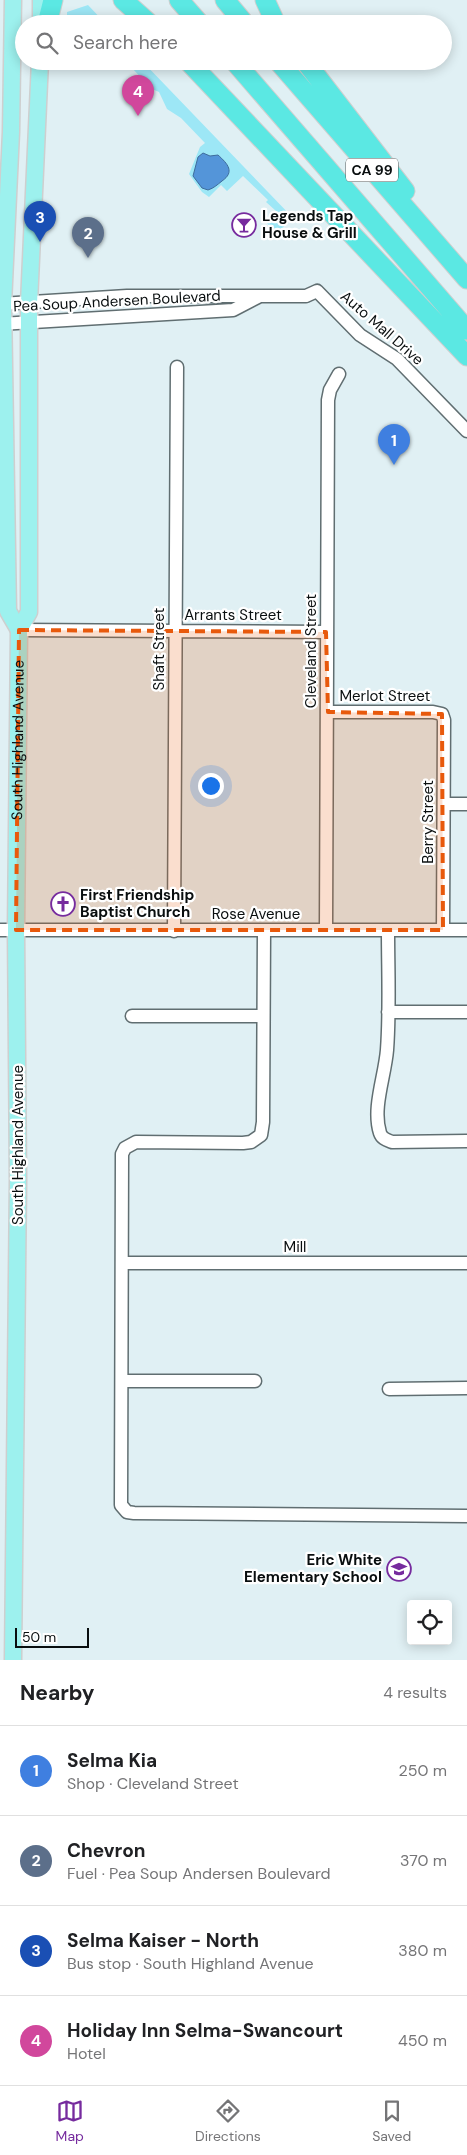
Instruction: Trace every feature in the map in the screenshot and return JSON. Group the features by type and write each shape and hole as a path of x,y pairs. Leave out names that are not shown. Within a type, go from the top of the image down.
{"highway":[{"path":"49,15 53,0"},
{"path":"124,0 140,15"},
{"path":"179,0 192,15"},
{"path":"225,0 238,15"},
{"path":"265,0 272,15"},
{"path":"197,70 467,356"},
{"name":"CA 99","path":"242,70 467,330"},
{"name":"CA 99","path":"286,70 467,279"},
{"path":"312,70 349,115 467,274"}],"main road":[{"name":"South Highland Avenue","path":"13,0 10,132 1,304 8,611 19,630"},
{"path":"40,0 40,15"},
{"name":"South Highland Avenue","path":"13,1660 18,1180 8,930 19,630 30,612 28,303 40,70"}],"street":[{"name":"Pea Soup Andersen Boulevard","path":"1,304 127,296 306,296 317,291"},
{"name":"Auto Mall Drive","path":"317,291 360,335 397,359 467,431"},
{"name":"Pea Soup Andersen Boulevard","path":"2,324 233,310 260,296"},
{"name":"Shaft Street","path":"174,931 177,368"},
{"name":"Cleveland Street","path":"326,930 328,400 330,390 339,374"},
{"name":"Arrants Street","path":"19,630 326,632"},
{"name":"Merlot Street","path":"328,712 433,712 442,714"},
{"name":"Berry Street","path":"442,714 444,720 444,930"},
{"path":"444,804 467,804"},
{"name":"Rose Avenue","path":"8,930 467,930"},
{"path":"264,931 263,1122 261,1135 252,1142 136,1142 125,1148 122,1154 120,1500 123,1509 127,1512 467,1516"},
{"path":"388,931 387,1050 379,1109 382,1137 392,1142 467,1141"},
{"path":"388,1012 467,1012"},
{"path":"132,1016 263,1016"},
{"name":"Mill","path":"122,1263 467,1263"},
{"path":"122,1381 255,1382"},
{"path":"389,1389 467,1388"}],"highlighted area":[{"path":"19,630 326,632 328,712 442,714 443,930 16,930"}],"shaded area":[{"path":"88,5 97,15 67,15 67,12"},
{"path":"134,70 151,70 293,218 270,240 263,232 270,226 265,221 276,211 266,202 268,200 243,176 227,191 221,185 209,197 202,192 189,174 200,147 205,143 181,118 167,109 159,92 152,89"}],"water":[{"path":"203,153 210,156 218,155 229,168 226,178 208,190 202,188 193,176 198,157"}],"place":[{"name":"Holiday Inn Selma-Swancourt","path":"138,116"},
{"name":"Legends Tap House & Grill","path":"244,225"},
{"name":"Selma Kaiser - North","path":"40,242"},
{"name":"Chevron","path":"88,258"},
{"name":"Selma Kia","path":"394,465"},
{"name":"First Friendship Baptist Church","path":"63,904"},
{"name":"Eric White Elementary School","path":"399,1569"}]}
